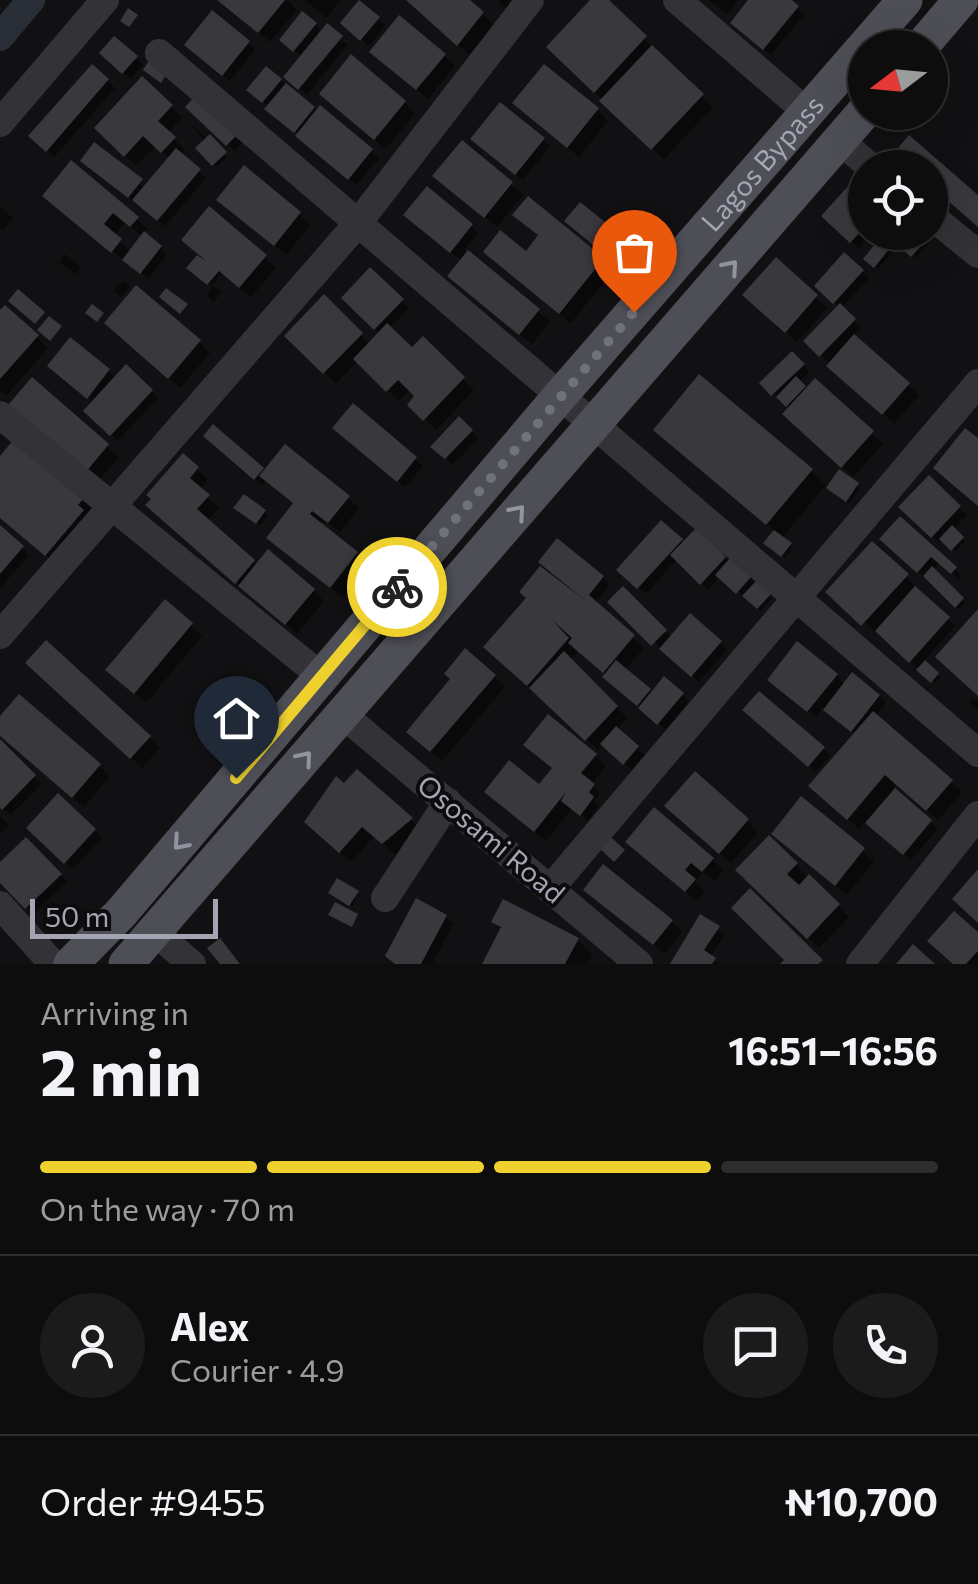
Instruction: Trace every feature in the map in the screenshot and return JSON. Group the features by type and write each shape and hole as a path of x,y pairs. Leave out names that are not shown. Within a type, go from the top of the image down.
{"main road":[{"name":"Lagos Bypass","path":"71,964 121,913 559,397 905,0"},
{"path":"935,30 961,0"},
{"name":"Lagos Bypass","path":"126,964 156,934 849,130"}],"street":[{"path":"0,123 105,0"},
{"path":"0,635 358,223 530,0"},
{"path":"678,0 808,113"},
{"path":"159,53 978,753"},
{"path":"840,141 851,150"},
{"path":"948,230 978,254"},
{"path":"550,889 978,383"},
{"path":"0,415 321,676"},
{"name":"Ososami Road","path":"342,714 639,964"},
{"path":"385,898 448,802"},
{"path":"860,964 978,815"},
{"path":"0,905 53,964"},
{"path":"156,934 192,964"}],"building":[{"path":"217,0 285,0 258,33"},
{"path":"359,0 380,17 360,41 340,23"},
{"path":"406,0 470,0 484,12 457,46"},
{"path":"590,0 609,0 647,36 594,93 546,47"},
{"path":"748,0 792,0 799,6 763,50 730,23"},
{"path":"128,8 138,15 129,27 120,21"},
{"path":"212,10 250,41 222,76 184,45"},
{"path":"302,11 317,23 293,52 279,40"},
{"path":"399,15 446,54 416,90 369,52"},
{"path":"327,23 343,36 298,90 283,77"},
{"path":"114,36 138,56 122,74 99,53"},
{"path":"652,45 704,94 651,150 599,101"},
{"path":"351,54 406,101 374,140 319,94"},
{"path":"150,59 168,72 161,83 143,70"},
{"path":"92,64 109,79 46,152 28,136"},
{"path":"544,64 599,108 567,148 512,103"},
{"path":"266,66 282,79 262,103 246,90"},
{"path":"142,76 173,105 158,121 176,137 161,153 143,136 124,157 94,128"},
{"path":"286,83 315,107 294,133 264,109"},
{"path":"198,93 240,132 226,146 185,107"},
{"path":"500,102 545,138 515,175 470,139"},
{"path":"320,105 373,149 348,180 295,136"},
{"path":"210,134 227,152 212,166 195,148"},
{"path":"909,135 926,150 896,150"},
{"path":"462,140 513,182 484,218 432,176"},
{"path":"94,142 143,179 128,198 80,161"},
{"path":"176,148 201,169 157,221 132,200"},
{"path":"71,160 139,217 130,227 113,213 104,224 122,239 111,253 42,196"},
{"path":"244,165 301,212 274,246 216,200"},
{"path":"948,169 978,195 978,227 948,201"},
{"path":"427,186 473,224 450,253 403,215"},
{"path":"848,186 848,241 821,216"},
{"path":"528,196 604,258 559,314 483,252 500,230 526,251 538,235 512,215"},
{"path":"580,202 631,243 615,263 564,221"},
{"path":"209,206 267,255 239,288 219,271 207,285 186,268 197,255 206,261 181,240"},
{"path":"144,231 162,246 140,274 122,260"},
{"path":"468,250 540,309 519,335 447,276"},
{"path":"870,250 888,250 874,268 863,259"},
{"path":"844,252 864,270 833,304 814,286"},
{"path":"776,257 818,295 785,333 742,295"},
{"path":"370,267 404,299 374,330 341,298"},
{"path":"136,285 201,340 168,379 104,323"},
{"path":"166,288 188,304 180,314 159,297"},
{"path":"18,289 45,312 35,324 8,301"},
{"path":"324,294 363,333 323,374 284,336"},
{"path":"840,303 856,319 819,357 803,341"},
{"path":"92,304 104,313 97,322 85,313"},
{"path":"5,305 39,335 0,379 0,310"},
{"path":"49,316 62,326 50,341 37,330"},
{"path":"387,323 412,347 423,336 465,377 423,421 407,405 414,396 398,380 386,392 353,359"},
{"path":"854,334 910,383 882,415 826,366"},
{"path":"70,337 110,369 87,399 47,366"},
{"path":"792,351 805,364 771,396 759,383"},
{"path":"126,364 153,390 110,436 83,411"},
{"path":"699,374 813,469 766,525 653,430"},
{"path":"796,376 806,386 786,407 776,397"},
{"path":"32,377 109,444 86,472 8,405"},
{"path":"815,378 874,431 841,468 782,414"},
{"path":"353,403 417,457 397,482 332,428"},
{"path":"459,416 473,430 445,459 430,447"},
{"path":"213,424 264,468 254,480 203,436"},
{"path":"965,428 978,438 978,506 933,468"},
{"path":"15,438 85,497 78,505 84,510 45,556 0,518 0,456"},
{"path":"285,444 350,496 328,523 312,511 310,514 358,552 330,588 266,538 293,503 259,476"},
{"path":"183,453 199,467 190,478 210,495 197,509 255,560 235,584 145,505 151,499 146,495"},
{"path":"839,469 859,483 846,502 826,488"},
{"path":"929,475 961,506 931,538 898,507"},
{"path":"244,494 266,510 256,524 233,508"},
{"path":"900,516 957,567 951,574 931,557 917,573 879,539"},
{"path":"661,520 683,539 637,589 616,570"},
{"path":"0,525 24,546 0,574"},
{"path":"952,525 964,537 951,551 939,539"},
{"path":"696,528 726,557 700,585 670,555"},
{"path":"774,530 792,543 781,557 763,543"},
{"path":"557,538 604,576 589,595 635,635 603,673 568,643 572,638 552,620 569,638 527,686 483,647 526,598 519,592 540,566 586,601 538,562"},
{"path":"872,541 909,574 861,626 825,592"},
{"path":"268,549 315,589 285,625 238,586"},
{"path":"730,558 751,577 736,594 715,575"},
{"path":"932,566 964,598 955,608 923,576"},
{"path":"756,581 771,594 757,609 742,596"},
{"path":"623,586 667,630 651,646 607,602"},
{"path":"915,586 950,617 909,663 875,631"},
{"path":"165,599 193,623 134,694 105,670"},
{"path":"978,609 978,696 935,657"},
{"path":"690,613 722,641 691,677 659,649"},
{"path":"46,640 151,736 130,759 25,663"},
{"path":"797,641 838,674 807,712 767,680"},
{"path":"465,648 496,675 430,752 406,732 450,679 444,674"},
{"path":"564,651 618,706 585,741 529,688"},
{"path":"616,660 651,689 637,706 602,677"},
{"path":"925,660 939,673 931,683 916,670"},
{"path":"852,672 880,695 851,732 823,710"},
{"path":"664,676 684,693 657,725 638,708"},
{"path":"759,691 825,747 808,767 742,710"},
{"path":"19,694 101,764 72,798 0,736 0,716"},
{"path":"873,711 953,780 926,811 885,775 847,820 808,786"},
{"path":"548,714 597,754 581,773 595,784 589,792 594,797 580,816 561,801 566,792 534,832 484,792 509,760 539,784 552,768 523,745"},
{"path":"616,726 639,746 623,765 600,744"},
{"path":"0,739 36,775 2,810 0,808"},
{"path":"357,769 413,818 382,844 362,827 339,853 304,822 336,776 344,783"},
{"path":"695,771 749,819 719,854 664,806"},
{"path":"895,788 932,820 903,855 865,823"},
{"path":"58,793 96,829 64,864 26,828"},
{"path":"801,796 865,848 835,886 771,834"},
{"path":"654,807 714,858 702,872 691,863 685,870 696,879 685,892 625,842"},
{"path":"607,834 625,850 614,862 597,846"},
{"path":"769,835 798,863 787,874 799,885 809,874 840,904 807,939 735,870"},
{"path":"26,837 62,874 25,909 0,883 0,862"},
{"path":"603,864 673,920 653,945 583,890"},
{"path":"978,869 978,923 952,899"},
{"path":"337,878 359,891 349,906 328,893"},
{"path":"750,888 823,960 818,964 780,964 784,960 731,908"},
{"path":"416,898 447,915 421,964 395,964 385,956"},
{"path":"503,899 579,938 565,964 482,964 501,927 491,922"},
{"path":"335,902 358,914 352,927 328,915"},
{"path":"954,911 978,932 978,951 966,964 953,964 927,941"},
{"path":"700,914 720,926 704,950 716,958 712,964 670,964"},
{"path":"220,938 240,964 220,964 207,948"},
{"path":"913,944 935,964 896,964"}],"waterway":[{"path":"0,37 31,0"}],"way so far":[{"path":"397,587 634,312"}],"route":[{"path":"236,778 397,587"}]}
